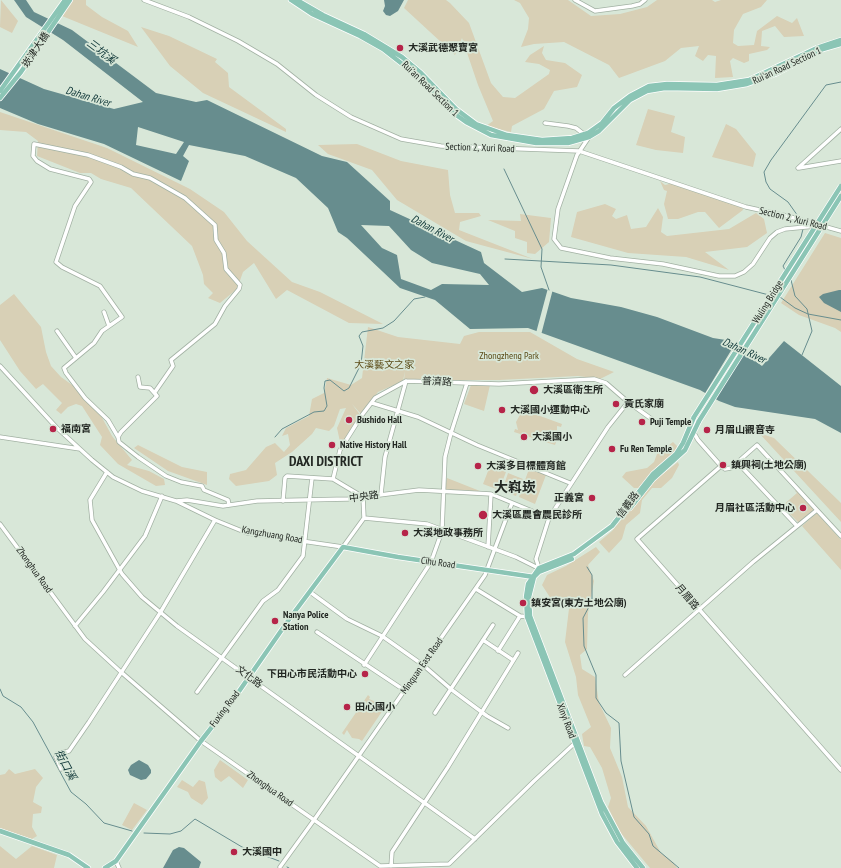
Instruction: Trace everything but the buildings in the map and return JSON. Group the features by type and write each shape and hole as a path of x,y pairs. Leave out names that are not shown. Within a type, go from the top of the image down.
{"main road":[{"name":"崁津大橋","path":"0,91 65,0"},
{"name":"崁津大橋","path":"0,98 21,72 70,0"},
{"name":"Rui'an Road Section 1","path":"291,0 312,14 360,36 383,49 419,77 452,112 466,122 496,136 522,142 568,143 599,131 630,100 648,91 665,88 717,89 747,84 775,74 823,49 841,44"},
{"name":"Rui'an Road Section 1","path":"297,0 313,10 371,37 402,57 421,73 456,109 476,124 507,135 542,142"},
{"name":"Rui'an Road Section 1","path":"586,137 599,126 614,108 630,96 649,86 667,84 718,85 749,80 817,48 841,40"},
{"name":"Wuling Bridge","path":"694,417 841,186"},
{"name":"Wuling Bridge","path":"699,421 841,196"},
{"name":"信義路","path":"540,569 574,554 612,526 653,474 676,454 691,428 694,417"},
{"name":"信義路","path":"540,569 575,556 612,529 653,479 682,454 699,421"},
{"name":"Cihu Road","path":"343,547 533,577"},
{"name":"Fuxing Road","path":"105,868 116,861 201,741 343,547"},
{"path":"533,577 540,569"},
{"name":"Xinyi Road","path":"533,577 526,597 528,617 576,742 609,820 629,859 637,868"},
{"path":"0,831 69,855 88,868"},
{"name":"Xinyi Road","path":"629,859 643,868"}],"street":[{"name":"Section 2, Xuri Road","path":"144,0 195,19 238,41 277,64 316,95 350,117 393,136 441,146 579,150 746,207 796,218 841,231"},
{"path":"575,0 595,11 632,6 640,4 645,0"},
{"path":"545,123 568,126 586,137 579,150 561,196 554,231 554,239 561,248 610,258 663,264 719,276 735,276 744,272 753,264 770,238 777,232 800,227 820,225"},
{"path":"841,130 798,168 841,161"},
{"path":"542,142 542,150"},
{"path":"155,392 173,366 171,360 215,324 239,289 240,285 226,269 224,253 216,240 215,225 186,198 150,178 133,174 121,167 88,155 34,144 33,156 37,160 50,168 89,179 91,182 75,206 56,262 62,267 90,280 105,291 122,317 102,331 94,343 64,368 66,373 85,398 108,420 118,437 119,442 138,458 166,476 181,482 202,486 204,490 228,500 229,505"},
{"path":"104,312 109,326"},
{"path":"56,331 76,358"},
{"name":"Kangzhuang Road","path":"0,366 56,427 80,449 107,472 142,491 176,501 215,520 247,533 343,547"},
{"path":"118,437 121,432 157,396 150,388 140,388 138,377"},
{"name":"普濟路","path":"406,381 499,384 594,379 606,383 628,402 653,420"},
{"path":"333,478 340,450 375,398 406,381"},
{"path":"381,494 385,458 406,381"},
{"path":"364,665 431,562 442,531 445,491 445,457 467,383"},
{"path":"540,569 536,559 549,518 570,483 608,427 628,402"},
{"path":"372,403 418,417 451,433 570,483"},
{"path":"691,428 693,433 725,469 731,468 757,445 841,536"},
{"path":"0,437 80,449"},
{"path":"737,462 797,526"},
{"name":"月眉路","path":"721,466 637,539 698,610 841,770"},
{"name":"文化路","path":"107,472 90,500 92,520 119,569 142,597 160,613 248,678 476,839"},
{"path":"283,501 285,478 287,476 333,478 363,497 364,518 343,547"},
{"path":"197,692 263,601 278,590 303,556 312,478"},
{"name":"中央路","path":"176,501 187,500 215,505 229,505 283,501 348,500 381,494 420,490 445,491 491,494 549,518"},
{"path":"488,547 491,494"},
{"path":"75,626 103,592 145,536 162,496"},
{"name":"Minquan East Road","path":"280,867 476,589 487,570 512,502"},
{"path":"625,675 698,610 817,510"},
{"path":"364,518 428,524 442,531 488,547 540,569"},
{"path":"61,769 56,758 56,754 69,751 160,613 215,520"},
{"name":"Zhonghua Road","path":"0,524 85,639 201,741 373,863 380,866 449,864 576,742"},
{"path":"476,589 520,616 528,617"},
{"path":"310,592 347,619 382,636 423,665 452,690 482,712 508,728"},
{"path":"498,651 520,616"},
{"path":"435,713 452,690 493,625"},
{"path":"316,632 404,690"},
{"path":"483,640 513,660"},
{"path":"392,866 392,852 426,803 518,653"},
{"path":"116,861 119,868"}],"green space":[{"path":"1,0 18,21 12,33 0,27"},
{"path":"73,0 86,0 86,5 102,17 128,31 138,47 62,16"},
{"path":"408,0 446,0 450,3 469,23 491,83 503,97 515,98 549,74 550,70 539,64 525,62 530,55 544,46 542,53 546,60 565,63 582,75 577,87 554,91 544,109 512,126 511,132 486,126 493,121 478,85 462,38 455,55 404,8"},
{"path":"514,0 568,0 591,16 620,14 647,7 657,0 712,0 715,2 721,0 767,0 761,7 743,14 734,30 733,43 738,46 754,45 757,31 777,16 792,23 797,18 804,36 784,37 775,26 762,31 761,46 770,47 767,50 749,54 749,61 744,63 733,58 730,61 733,77 715,78 716,56 708,55 703,61 695,56 699,46 681,48 665,61 619,78 609,65 564,42 534,44 521,47 528,29 529,18 520,3"},
{"path":"141,27 169,36 217,59 215,62 228,73 229,87 286,129 286,132 203,93 170,66"},
{"path":"648,109 675,116 671,132 685,137 683,153 656,150 636,145"},
{"path":"0,112 107,148 190,189 224,212 247,241 292,282 320,292 383,324 349,323 287,290 276,299 254,263 243,272 237,289 220,303 208,298 213,293 204,284 203,275 192,246 131,188 101,179 91,173 80,173 37,156 38,141 26,132 0,130"},
{"path":"726,124 736,129 756,154 753,167 712,157"},
{"path":"357,144 401,161 448,170 450,195 455,213 479,213 481,216 460,222 459,230 533,259 466,241 397,200 372,170 328,154 318,145"},
{"path":"660,181 665,185 678,182 713,195 741,203 743,210 719,228 705,212 698,212 678,219 668,219 664,204 667,191 664,190"},
{"path":"605,204 616,209 612,216 616,219 627,215 631,229 646,227 658,208 663,217 661,232 667,236 729,229 756,213 764,219 767,233 747,247 705,252 729,270 686,257 628,253 571,237 577,212"},
{"path":"520,214 551,218 549,242 535,254 527,253 527,242 515,238 515,231 488,220 521,221"},
{"path":"825,233 841,238 841,332 835,328 799,315 781,303"},
{"path":"14,294 41,327 46,352 51,366 61,377 75,387 100,414 112,436 132,460 127,465 149,471 164,479 165,485 156,486 118,464 100,445 102,437 82,406 76,404 68,407 61,414 56,410 62,403 43,384 36,389 20,371 0,340 0,305"},
{"path":"368,327 398,337 460,344 464,336 479,332 530,332 577,359 614,372 600,379 578,376 499,380 404,380 405,371 403,381 378,392 361,414 352,404 361,416 342,451 337,428 346,408 340,409 334,426 329,431 316,428 312,434 292,452 275,463 277,475 269,481 236,486 229,479 230,474 246,470 266,447 275,443 284,452 290,445 288,434 282,436 286,428 309,416 312,399 324,393 327,378 351,385 362,378"},
{"path":"471,385 490,385 484,411 464,404"},
{"path":"521,409 562,424 561,427 557,426 557,435 552,441 556,442 555,445 514,432 515,429 518,430 516,422 521,413"},
{"path":"759,433 774,438 841,503 841,522"},
{"path":"673,442 677,446 676,450 639,488 634,488 622,477 626,472 647,468 654,462 657,454"},
{"path":"138,445 182,467 207,472 207,485 168,471 134,448"},
{"path":"678,462 679,465 672,478 661,488 652,488 642,500 640,513 626,525 622,539 609,553 599,542 612,531 655,480"},
{"path":"490,466 506,472 499,490 483,484"},
{"path":"529,469 546,475 535,504 519,497"},
{"path":"508,473 523,479 516,496 502,491"},
{"path":"447,478 480,491 445,490"},
{"path":"798,489 817,510 800,524 782,506 797,493 795,491"},
{"path":"817,513 841,540 841,570 802,526"},
{"path":"596,547 600,552 588,565 594,581 588,613 587,649 580,655 582,669 595,677 599,703 611,728 610,748 622,777 628,807 646,826 661,853 673,862 677,868 650,868 620,832 608,807 611,798 602,768 590,747 584,746 582,734 591,727 578,695 576,677 565,642 570,600 553,602 542,585 547,575 566,566"},
{"path":"368,695 370,697 369,699 378,703 383,710 362,741 352,738 347,730 344,735 342,733"},
{"path":"220,760 248,780 243,788 229,776 221,782 215,777 214,770"},
{"path":"9,769 15,774 35,769 43,778 36,787 33,802 42,807 41,813 33,814 32,827 37,836 32,839 0,828 0,775 5,774"},
{"path":"182,780 193,787 199,780 205,782 208,798 202,805 191,798 188,792 177,787"},
{"path":"134,803 147,810 132,830 122,825"},
{"path":"0,846 16,859 32,846 57,855 54,868 0,868"}],"water":[{"name":"三坑溪","path":"14,0 26,0 34,12 72,30 156,93 196,102 207,100 322,156 347,162 390,201 390,210 481,252 484,263 522,292 542,288 571,298 621,307 657,317 713,338 726,340 762,366 784,341 841,386 841,433 815,419 735,407 719,401 700,390 528,328 470,329 435,300 400,288 347,238 338,232 328,208 296,178 245,156 189,145 183,156 189,161 181,181 104,144 38,124 0,108 0,69 44,89 114,109 143,102 63,40 26,17","holes":["138,127 184,142 176,154 136,145","361,225 389,226 411,250 432,263 480,274 489,285 442,284 431,290 401,279 397,255 382,248"]},
{"path":"384,0 404,0 398,11 390,16 386,15 383,11 385,6"},
{"path":"841,290 841,312 824,303 819,297 823,294"},
{"path":"139,760 148,765 151,770 151,773 146,779 141,780 130,775 128,770 131,765"},
{"path":"179,847 184,848 201,862 199,868 163,868 173,850"}],"pier":[{"path":"548,288 553,289 541,335 536,333"},
{"path":"735,344 745,351 714,400 704,395"}],"waterway":[{"path":"800,219 788,202 770,189 766,182 764,172 771,160 826,85 841,82"},
{"path":"504,169 542,249 541,267 549,290"},
{"path":"785,270 783,266 801,237 803,229 801,222"},
{"path":"505,259 611,265 700,277 769,295"},
{"path":"791,280 795,296 807,309 812,331 802,355"},
{"path":"275,437 282,429 314,412 324,411 327,406 324,388 325,381 330,380 344,391 349,388 361,364 363,346 359,336 362,332 383,328 394,321 414,299 425,297"},
{"path":"780,297 795,308 808,314 841,320"},
{"path":"587,567 592,575 592,601 583,618 584,646 596,675 596,698 606,713 619,723 621,761 634,817 649,834 653,846 679,868"},
{"name":"街口溪","path":"0,689 3,696 21,707 33,722 71,792 86,804 104,823 132,831"},
{"name":"街口溪","path":"144,833 170,834 181,831 195,819 242,847 279,861"}],"place":[{"name":"大溪武德聚寶宮","path":"400,48"},
{"name":"大溪區衛生所","path":"534,390"},
{"name":"黃氏家廟","path":"616,404"},
{"name":"大溪國小運動中心","path":"502,410"},
{"name":"Bushido Hall","path":"349,420"},
{"name":"Puji Temple","path":"642,422"},
{"name":"福南宮","path":"53,429"},
{"name":"月眉山觀音寺","path":"707,430"},
{"name":"大溪國小","path":"524,437"},
{"name":"Native History Hall","path":"332,445"},
{"name":"Fu Ren Temple","path":"612,449"},
{"name":"鎮興祠(土地公廟)","path":"723,465"},
{"name":"大溪多目標體育館","path":"478,466"},
{"name":"正義宮","path":"592,498"},
{"name":"月眉社區活動中心","path":"803,508"},
{"name":"大溪區農會農民診所","path":"483,515"},
{"name":"大溪地政事務所","path":"405,533"},
{"name":"鎮安宮(東方土地公廟)","path":"523,603"},
{"name":"Nanya Police Station","path":"275,621"},
{"name":"下田心市民活動中心","path":"365,674"},
{"name":"田心國小","path":"347,707"},
{"name":"大溪國中","path":"234,852"}],"district":[{"name":"DAXI DISTRICT","path":"326,462"},
{"name":"大嵙崁","path":"515,488"}],"water label":[{"name":"Dahan River","path":"88,97"},
{"name":"Dahan River","path":"432,229"},
{"name":"Dahan River","path":"744,351"}],"park label":[{"name":"Zhongzheng Park","path":"509,356"},
{"name":"大溪藝文之家","path":"384,365"}]}
